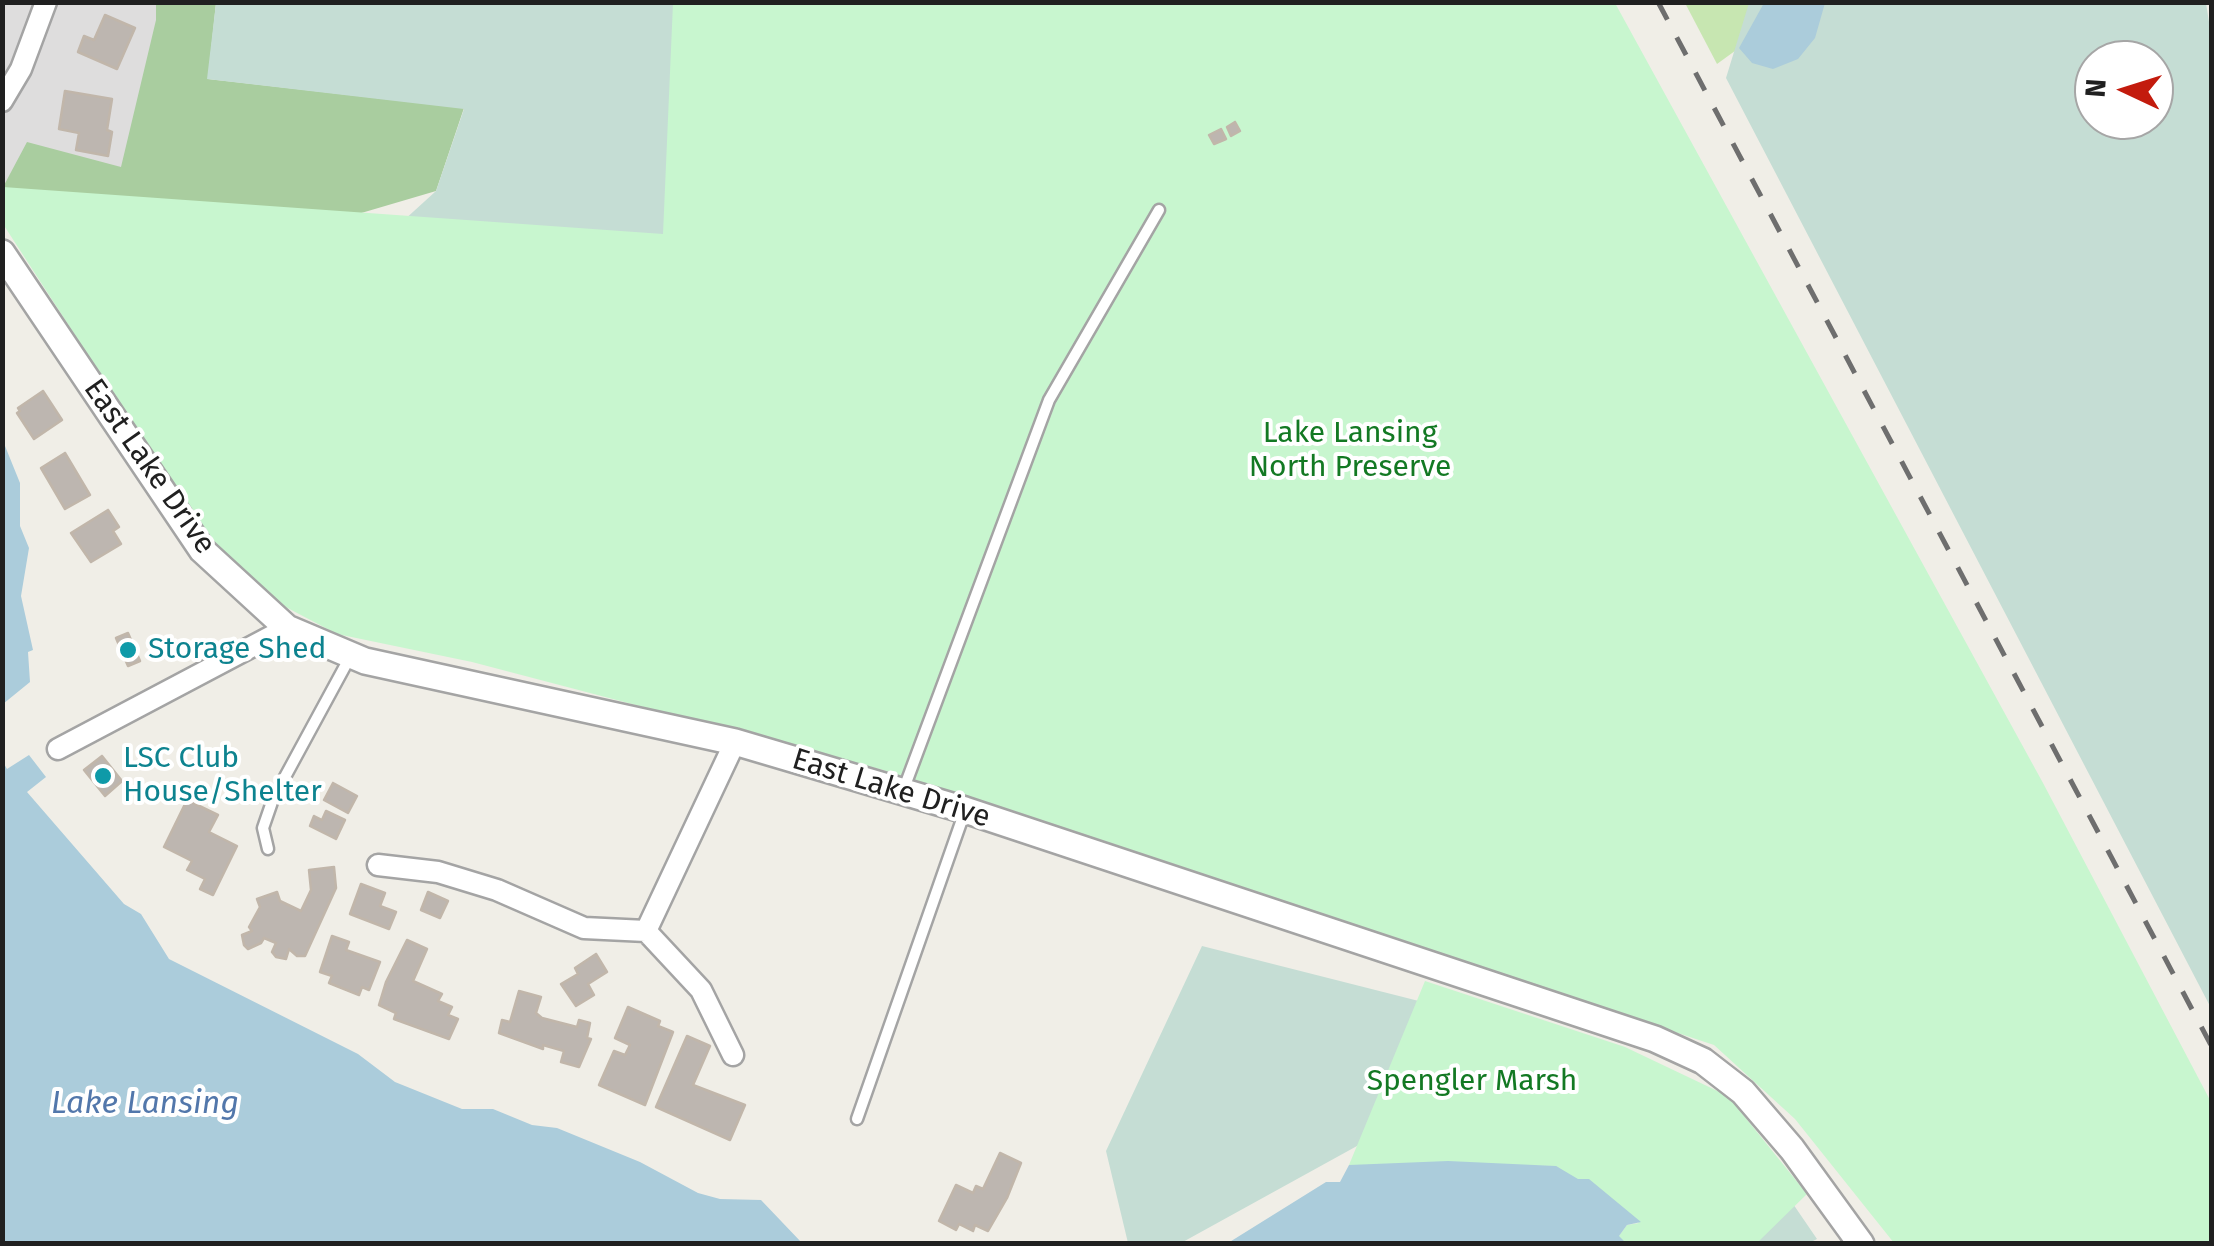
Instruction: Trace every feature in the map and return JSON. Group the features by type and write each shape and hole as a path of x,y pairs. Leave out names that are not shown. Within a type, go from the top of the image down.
{"street":[{"path":"2,102 20,69 46,2"},
{"name":"East Lake Drive","path":"2,252 202,550 287,628 351,656 735,742 965,810 1596,1018 1703,1061 1743,1092 1792,1149 1862,1244"},
{"path":"58,749 287,628"},
{"path":"646,931 735,742"},
{"path":"378,865 438,872 497,890 584,928 646,931 701,990 733,1055"}],"lane":[{"path":"903,792 1049,400 1159,210"},
{"path":"268,849 263,828 273,799 351,656"},
{"path":"857,1119 965,810"}],"shaded area":[{"path":"2,3 196,3 139,197 3,187"}],"green space":[{"path":"156,3 216,3 208,79 464,108 436,191 93,292 2,189 27,142 121,167 156,20"},
{"path":"216,3 1102,3 1102,254 336,282 436,191 464,109 207,79"},
{"name":"Lake Lansing North Preserve","path":"673,3 1615,3 2043,783 2211,1102 2211,1243 1894,1243 1795,1119 1714,1045 883,770 472,662 337,634 280,604 207,539 3,224 3,187 663,234"},
{"path":"1685,3 1764,3 1739,48 1717,64"},
{"path":"1749,3 2206,3 2212,41 2211,1008 1726,78"},
{"path":"1202,946 1600,1047 1748,1138 1817,1239 1807,1244 1692,1243 1435,1103 1181,1243 1128,1243 1106,1151"},
{"name":"Spengler Marsh","path":"1425,981 1625,1047 1728,1096 1807,1194 1757,1243 1626,1243 1618,1237 1627,1225 1639,1223 1556,1166 1349,1165"}],"water":[{"path":"1764,3 1825,3 1815,38 1798,59 1773,69 1752,63 1739,48"},
{"path":"3,441 20,483 20,526 29,548 21,596 33,650 28,652 30,682 3,704"},
{"name":"Lake Lansing","path":"29,755 46,777 27,792 124,904 141,914 169,959 358,1054 395,1082 462,1109 493,1109 532,1125 557,1128 640,1162 698,1193 720,1199 761,1200 802,1243 3,1243 3,762 7,769"},
{"path":"1448,1161 1556,1166 1578,1179 1589,1179 1641,1222 1627,1225 1619,1236 1626,1243 1228,1243 1326,1182 1340,1182 1349,1165"}],"building":[{"path":"105,15 135,28 117,69 78,52 84,36 94,40"},
{"path":"65,91 112,99 108,156 76,150 79,133 59,129"},
{"path":"1235,122 1240,131 1231,136 1227,127"},
{"path":"1221,129 1226,139 1214,144 1209,135"},
{"path":"43,391 62,420 34,439 17,413 18,408"},
{"path":"65,453 90,495 65,509 41,468"},
{"path":"108,510 119,527 113,531 121,544 91,562 71,533"},
{"name":"Storage Shed","path":"128,633 140,661 128,666 116,638"},
{"name":"LSC Club House/Shelter","path":"102,756 122,781 105,796 84,770"},
{"path":"333,783 357,796 348,813 324,800"},
{"path":"187,800 218,815 209,832 237,846 213,895 200,889 205,879 187,870 192,861 164,847"},
{"path":"326,811 345,820 336,839 310,826 314,816 322,820"},
{"path":"334,867 336,888 305,956 297,956 289,949 286,959 276,957 272,952 276,943 264,938 248,949 244,945 242,935 252,931 249,927 260,907 257,899 277,892 280,901 301,911 311,890 309,870"},
{"path":"361,884 385,893 380,906 396,912 389,929 350,914"},
{"path":"428,892 448,901 440,918 421,910"},
{"path":"332,936 349,942 346,950 380,962 369,990 362,987 359,995 329,983 332,976 320,972"},
{"path":"407,940 427,949 413,981 442,994 438,1001 452,1007 448,1015 458,1019 449,1039 394,1019 396,1013 379,1005"},
{"path":"596,954 607,972 588,984 594,995 576,1006 561,984 578,974 575,968"},
{"path":"519,991 541,997 536,1013 542,1018 577,1027 579,1020 590,1023 587,1038 591,1039 579,1067 561,1062 564,1051 543,1045 543,1049 499,1033 502,1020 510,1022"},
{"path":"628,1007 660,1021 658,1026 673,1032 645,1105 599,1085 614,1051 625,1055 630,1045 615,1038"},
{"path":"687,1036 710,1046 693,1085 745,1105 730,1140 656,1107"},
{"path":"1000,1153 1021,1163 988,1231 975,1225 973,1231 959,1224 956,1230 939,1221 956,1185 973,1193 976,1186 983,1189"}],"railway":[{"path":"1658,2 2212,1047"}],"place":[{"name":"Storage Shed","path":"128,650"},
{"name":"LSC Club House/Shelter","path":"103,776"}]}
